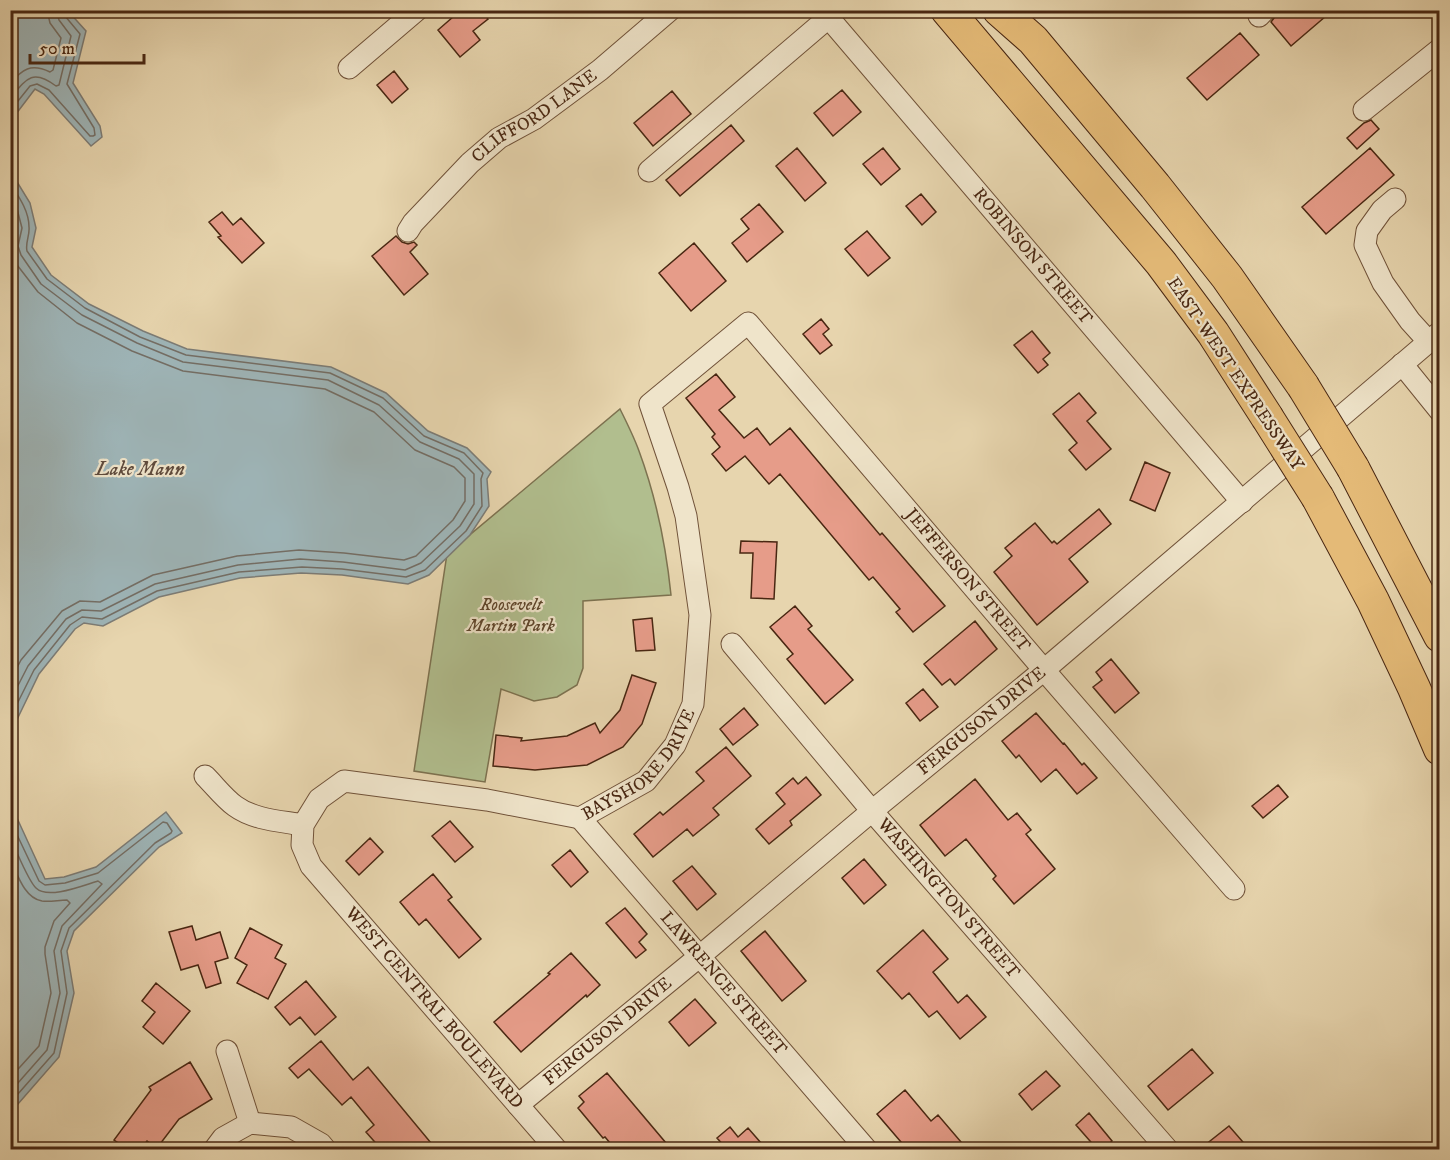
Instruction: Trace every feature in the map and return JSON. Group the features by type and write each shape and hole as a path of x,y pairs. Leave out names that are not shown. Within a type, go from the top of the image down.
{"highway":[{"name":"EAST-WEST EXPRESSWAY","path":"947,10 1161,263 1213,333 1318,498 1378,612 1414,687 1440,749"},
{"path":"999,10 1033,40 1220,268 1303,386 1353,468 1440,636"},
{"path":"1020,10 1033,40"}],"street":[{"path":"349,68 417,10"},
{"name":"CLIFFORD LANE","path":"408,231 470,163 499,138 534,119 572,91 670,10"},
{"path":"649,171 825,14"},
{"name":"ROBINSON STREET","path":"825,14 1242,502"},
{"path":"1364,110 1440,49"},
{"path":"1395,199 1382,210 1367,231 1365,245 1383,283 1410,321 1434,337"},
{"name":"BAYSHORE DRIVE","path":"303,825 319,799 344,781 488,800 580,818 646,781 675,745 693,704 700,615 686,516 650,404 748,323"},
{"name":"JEFFERSON STREET","path":"748,323 1234,889"},
{"name":"FERGUSON DRIVE","path":"518,1105 1044,670 1434,337"},
{"path":"1402,364 1440,411"},
{"name":"WASHINGTON STREET","path":"732,644 872,811 1168,1149"},
{"path":"205,776 230,802 249,814 303,825"},
{"name":"LAWRENCE STREET","path":"580,818 867,1149"},
{"name":"WEST CENTRAL BOULEVARD","path":"303,825 302,845 311,866 557,1149"},
{"path":"227,1051 250,1123"},
{"path":"214,1149 223,1138 250,1123 291,1127 326,1149"}],"green space":[{"name":"Roosevelt Martin Park","path":"620,409 637,446 655,504 671,595 583,601 583,668 577,685 557,697 534,701 501,689 485,782 414,771 447,554"}],"water":[{"path":"11,10 68,11 86,31 73,83 100,126 102,137 91,146 44,94 35,89 11,119"},
{"name":"Lake Mann","path":"11,172 30,203 36,228 32,247 51,275 89,304 143,331 187,349 331,367 386,393 428,431 467,448 491,472 487,479 489,506 470,535 429,575 408,584 342,575 301,573 240,578 159,597 103,626 84,623 75,629 39,674 11,732"},
{"path":"11,805 45,879 64,877 96,867 166,812 182,833 159,847 74,931 67,951 74,993 59,1057 11,1112"}],"building":[{"path":"461,10 482,10 488,19 473,31 480,40 460,57 438,30"},
{"path":"1277,10 1333,10 1291,46 1271,22"},
{"path":"1240,33 1259,55 1207,100 1187,78"},
{"path":"394,71 408,89 392,103 377,85"},
{"path":"842,90 861,112 833,136 814,113"},
{"path":"672,91 691,114 653,146 634,123"},
{"path":"1371,120 1379,129 1357,149 1347,138"},
{"path":"731,125 744,141 680,196 666,180"},
{"path":"797,148 826,183 805,201 776,166"},
{"path":"883,148 900,169 881,185 863,164"},
{"path":"1370,148 1394,175 1326,234 1302,207"},
{"path":"921,194 936,212 922,225 906,206"},
{"path":"759,204 783,232 747,262 732,243 749,229 741,219"},
{"path":"222,212 233,225 241,218 264,243 242,263 218,237 221,236 209,222"},
{"path":"867,231 890,258 868,276 845,249"},
{"path":"396,236 402,242 408,244 414,242 417,245 410,252 428,274 404,295 372,256"},
{"path":"694,243 726,281 691,311 659,273"},
{"path":"821,319 829,329 823,334 832,345 820,354 803,334"},
{"path":"1032,331 1050,353 1043,359 1048,365 1038,373 1014,345"},
{"path":"716,374 735,397 719,410 744,438 757,428 770,445 790,428 880,535 882,533 945,606 913,632 896,612 900,609 873,577 869,580 780,474 769,484 745,456 726,471 712,454 720,447 712,437 715,434 686,398"},
{"path":"1079,393 1096,413 1087,421 1111,449 1086,470 1069,450 1077,443 1053,414"},
{"path":"1145,462 1170,473 1155,511 1130,500"},
{"path":"1099,509 1111,524 1069,559 1088,582 1037,625 994,572 1012,556 1005,548 1035,523 1052,543 1054,541 1057,544"},
{"path":"741,541 777,542 774,599 751,598 753,553 740,553"},
{"path":"795,606 812,626 808,629 853,680 825,704 787,659 793,654 770,627"},
{"path":"652,618 655,650 636,651 633,620"},
{"path":"975,621 997,649 955,685 950,679 942,685 924,664"},
{"path":"1111,659 1139,693 1115,713 1093,687 1102,680 1096,672"},
{"path":"632,675 656,683 642,724 623,747 587,765 535,770 493,766 496,735 522,738 521,741 567,736 595,723 600,733 620,710"},
{"path":"923,689 938,707 920,721 906,703"},
{"path":"744,708 758,725 733,745 720,729"},
{"path":"1036,713 1082,765 1084,763 1097,778 1077,794 1056,769 1041,782 1019,755 1016,758 1002,741"},
{"path":"726,747 751,776 713,808 719,815 693,836 687,829 653,857 634,834 660,812 663,815 704,781 696,772"},
{"path":"806,777 821,795 790,821 792,825 769,844 756,829 785,804 776,793 793,778 798,784"},
{"path":"975,779 1008,820 1017,813 1031,830 1026,834 1055,869 1014,904 993,879 996,876 966,839 945,856 920,825"},
{"path":"1278,785 1288,797 1263,818 1252,806"},
{"path":"450,821 473,847 455,862 432,836"},
{"path":"370,838 383,852 359,875 346,861"},
{"path":"570,850 588,872 571,887 552,865"},
{"path":"864,859 886,885 864,904 842,878"},
{"path":"692,866 716,894 697,910 673,881"},
{"path":"433,874 452,897 448,900 481,939 459,958 426,919 419,925 400,902"},
{"path":"625,908 647,934 639,942 646,950 636,958 606,923"},
{"path":"192,926 196,940 220,932 228,958 215,962 221,983 206,988 198,965 181,970 169,932"},
{"path":"250,928 282,945 275,958 286,964 268,999 237,983 247,965 235,958"},
{"path":"923,930 948,959 933,972 958,1003 967,995 986,1017 960,1039 937,1011 929,1017 909,993 902,999 877,971"},
{"path":"765,931 806,981 782,1001 741,951"},
{"path":"571,953 600,985 521,1052 494,1022"},
{"path":"306,981 336,1017 315,1035 300,1017 290,1025 275,1007"},
{"path":"156,983 190,1011 163,1044 143,1027 155,1012 142,1001"},
{"path":"695,999 716,1023 689,1046 669,1022"},
{"path":"321,1041 353,1080 368,1067 436,1149 381,1149 366,1132 374,1125 351,1097 342,1105 309,1069 298,1078 289,1068"},
{"path":"1192,1049 1213,1073 1168,1110 1148,1086"},
{"path":"190,1062 212,1099 179,1119 157,1148 147,1141 141,1149 110,1149 117,1142 114,1140 151,1090 149,1087"},
{"path":"1046,1071 1060,1086 1032,1110 1019,1094"},
{"path":"607,1073 666,1143 658,1149 615,1149 605,1137 603,1138 578,1108 584,1102 579,1096"},
{"path":"905,1090 931,1121 938,1115 967,1149 907,1149 877,1114"},
{"path":"1089,1113 1112,1141 1102,1149 1097,1149 1076,1125"},
{"path":"1229,1126 1249,1149 1200,1149"},
{"path":"730,1127 738,1137 748,1128 761,1143 753,1149 723,1149 725,1147 717,1138"}]}
